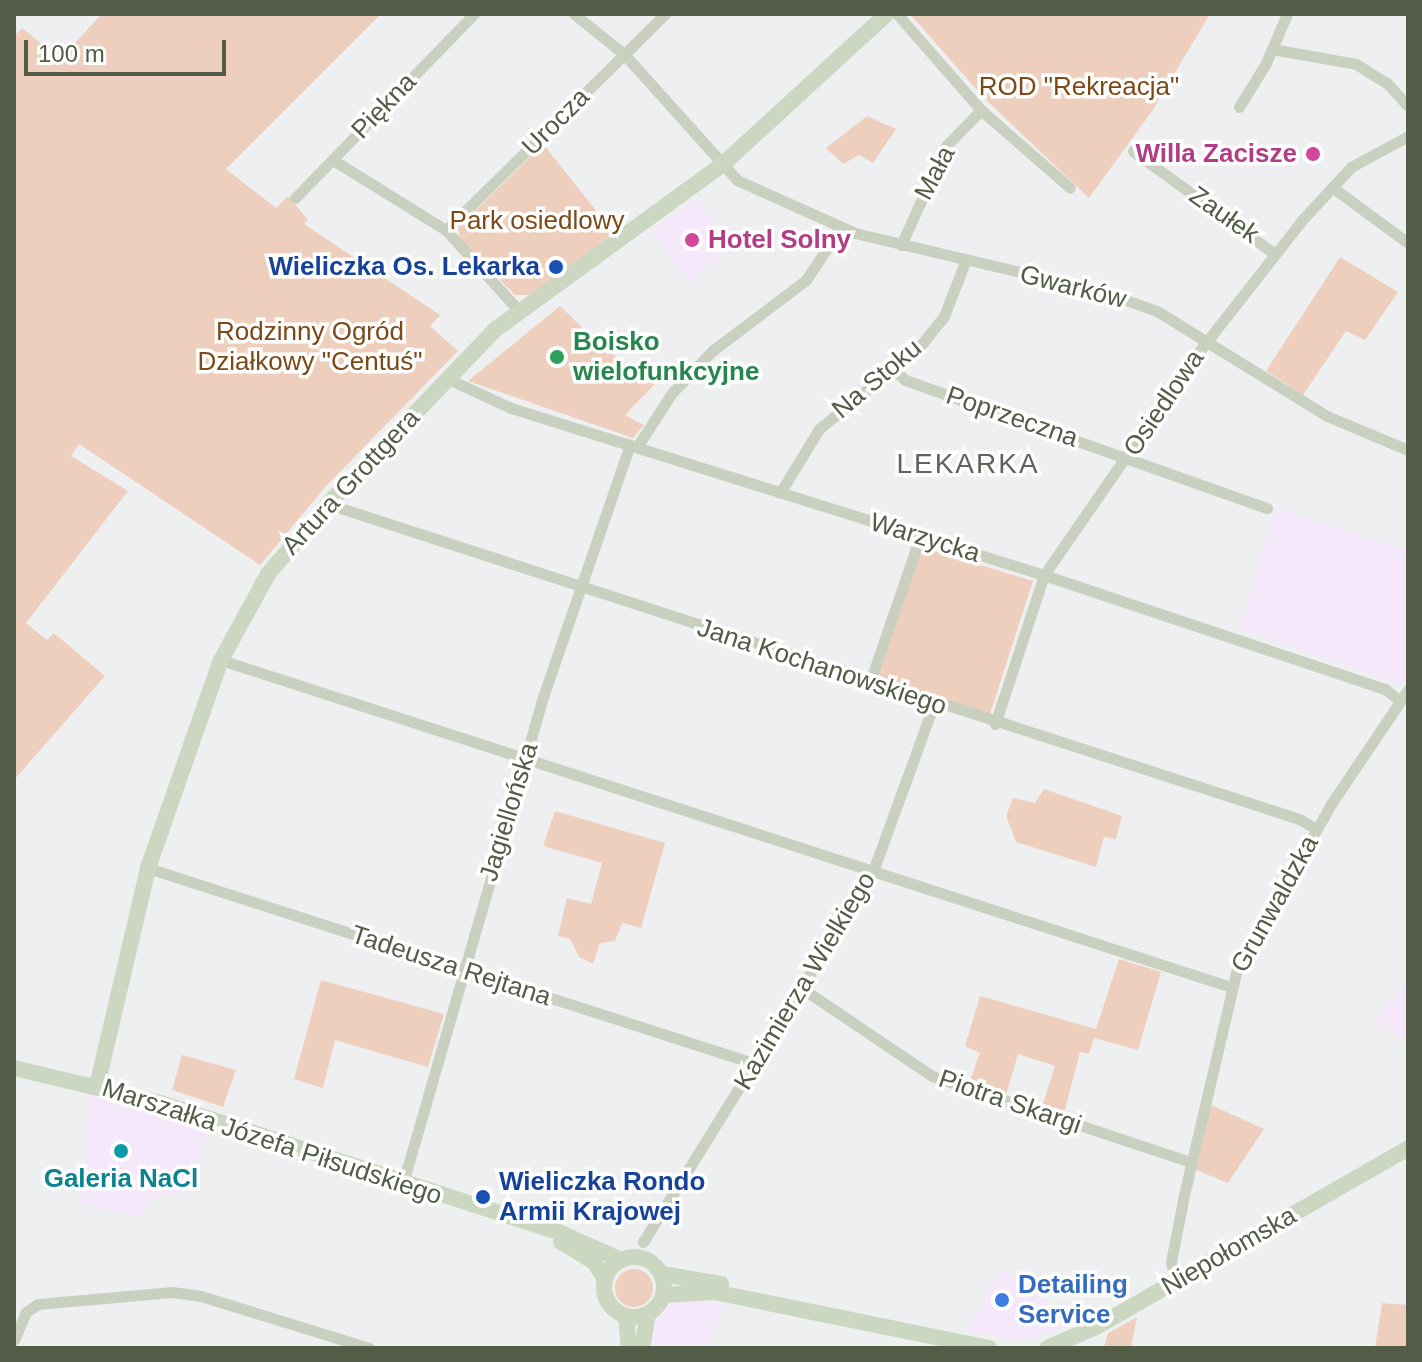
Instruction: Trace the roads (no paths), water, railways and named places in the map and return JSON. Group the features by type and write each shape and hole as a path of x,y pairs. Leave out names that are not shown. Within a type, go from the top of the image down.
{"main road":[{"name":"Artura Grottgera","path":"97,1086 148,868 221,660 259,588 328,504 448,379 519,311 722,165 886,15"},
{"name":"Marszałka Józefa Piłsudskiego","path":"14,1068 97,1086 578,1239 621,1260"},
{"name":"Niepołomska","path":"1047,1348 1073,1344 1408,1148"},
{"name":"Marszałka Józefa Piłsudskiego","path":"528,1225 594,1262 605,1279"},
{"path":"648,1314 626,1316 608,1302 605,1279 621,1260 640,1257 662,1274 715,1283 778,1306"},
{"path":"662,1274 664,1295"},
{"path":"642,1348 648,1314 664,1295 697,1290 989,1348"},
{"path":"626,1316 629,1348"}],"street":[{"name":"Piękna","path":"295,198 474,14"},
{"name":"Gwarków","path":"574,14 624,54 737,180 841,227 965,262 1117,296 1174,319 1327,416 1407,448"},
{"name":"Urocza","path":"446,230 665,14"},
{"path":"1239,107 1272,49 1287,14"},
{"path":"886,15 981,110 1070,188"},
{"path":"1272,49 1356,64 1387,83 1408,106"},
{"name":"Mała","path":"901,245 946,146 981,110"},
{"name":"Osiedlowa","path":"995,724 1044,575 1207,340 1275,254 1351,167 1408,136"},
{"name":"Zaułek","path":"1133,151 1275,254"},
{"path":"333,160 446,230 519,311"},
{"path":"1332,187 1408,243"},
{"name":"Jagiellońska","path":"403,1183 526,760 582,588 633,446 672,393 712,351 806,280 841,227"},
{"name":"Na Stoku","path":"780,493 819,429 895,370 944,316 965,262"},
{"name":"Poprzeczna","path":"895,370 905,380 1128,456 1267,508"},
{"name":"Warzycka","path":"448,379 475,395 1044,575 1385,689 1400,701"},
{"name":"Jana Kochanowskiego","path":"328,504 995,724 1285,815 1316,829"},
{"path":"870,682 920,537"},
{"path":"221,660 872,874 1231,987"},
{"name":"Grunwaldzka","path":"1175,1282 1171,1262 1190,1162 1231,987 1316,829 1408,690"},
{"name":"Kazimierza Wielkiego","path":"643,1242 872,874 934,704"},
{"name":"Tadeusza Rejtana","path":"148,868 756,1064"},
{"name":"Piotra Skargi","path":"803,989 932,1076 1190,1162"},
{"path":"14,1340 26,1312 38,1304 172,1292 201,1296 369,1348"}],"place":[{"name":"Willa Zacisze","path":"1313,154"},
{"name":"Hotel Solny","path":"692,240"},
{"name":"Wieliczka Os. Lekarka","path":"556,267"},
{"name":"Boisko wielofunkcyjne","path":"557,357"},
{"name":"Galeria NaCl","path":"121,1151"},
{"name":"Wieliczka Rondo Armii Krajowej","path":"483,1197"},
{"name":"Detailing Service","path":"1002,1300"}],"district":[{"name":"LEKARKA","path":"968,464"}],"park label":[{"name":"ROD \"Rekreacja\"","path":"1079,87"},
{"name":"Park osiedlowy","path":"537,221"},
{"name":"Rodzinny Ogród Działkowy \"Centuś\"","path":"310,347"}]}
